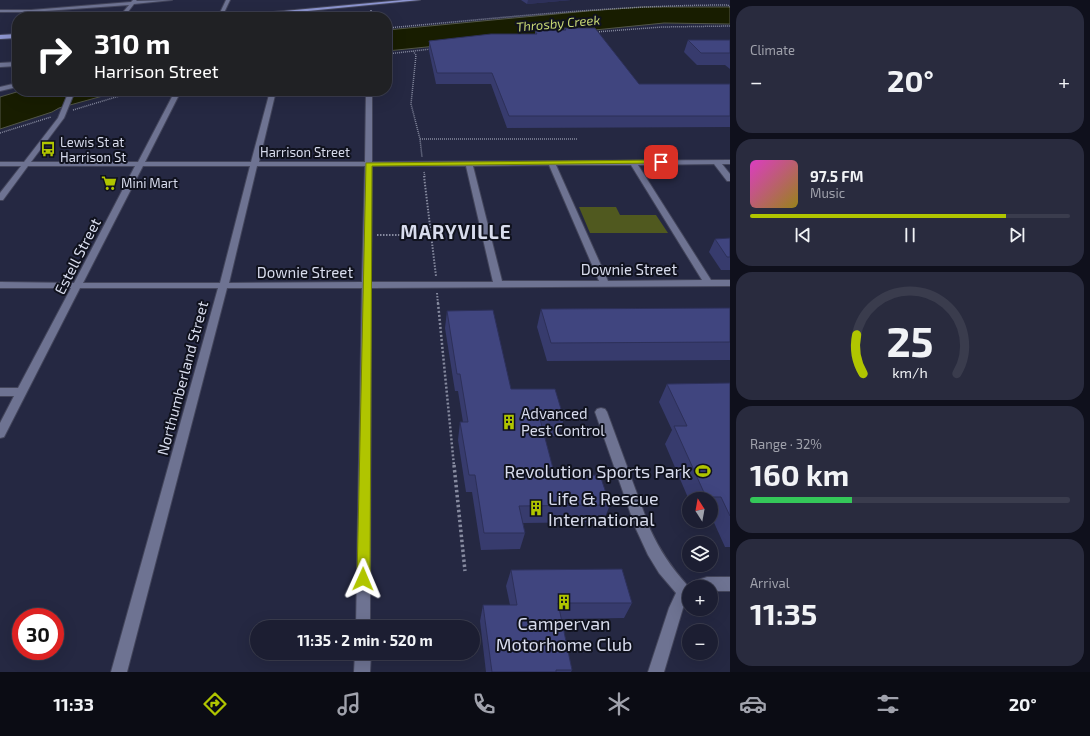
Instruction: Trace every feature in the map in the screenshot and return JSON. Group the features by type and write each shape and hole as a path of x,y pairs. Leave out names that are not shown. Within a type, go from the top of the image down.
{"main road":[{"path":"282,12 418,0"},
{"path":"0,37 12,36"}],"street":[{"path":"0,12 170,0"},
{"path":"222,12 228,0"},
{"path":"125,12 134,2"},
{"path":"0,65 12,64"},
{"path":"0,89 12,86"},
{"path":"0,198 70,108 71,96"},
{"name":"Estell Street","path":"0,434 175,96"},
{"name":"Northumberland Street","path":"118,672 223,287 272,96"},
{"path":"363,620 368,96"},
{"path":"551,162 604,283"},
{"path":"633,162 708,283"},
{"path":"716,162 730,178"},
{"name":"Harrison Street","path":"0,164 730,162"},
{"path":"469,163 498,283"},
{"name":"Downie Street","path":"0,285 223,287 498,283 730,283"},
{"path":"0,392 22,392"},
{"path":"601,412 643,529 653,551 664,569 682,584"},
{"path":"718,584 730,584"},
{"path":"656,672 676,608 679,600 682,597"},
{"path":"362,672 363,660"}],"path":[{"path":"392,28 601,8 721,5 730,7"},
{"path":"590,32 688,25 730,26"},
{"path":"392,53 436,48"},
{"path":"412,51 416,55 411,104 420,139 436,277"},
{"path":"70,108 117,96"},
{"path":"0,133 54,116"},
{"path":"420,139 577,139"},
{"path":"367,235 430,235"},
{"path":"437,288 465,571"}],"green space":[{"path":"579,207 616,207 620,215 656,215 668,233 590,233"}],"water":[{"name":"Throsby Creek","path":"642,7 730,7 730,24 664,23 392,50 392,30"},
{"path":"12,93 12,96 103,96 59,108 52,112 0,129 0,97"}],"building":[{"path":"564,28 595,28 639,84 730,84 730,116 509,116 492,73 437,73 429,41 491,34 537,34 535,31 566,30"},
{"path":"688,40 730,40 730,53 701,53"},
{"path":"730,238 730,257 727,257 715,239"},
{"path":"730,308 730,342 551,343 541,309"},
{"path":"493,310 511,389 555,389 564,419 540,419 555,476 600,475 610,505 519,506 525,533 484,533 475,475 469,475 460,422 468,422 460,374 457,374 447,311"},
{"name":"Revolution Sports Park","path":"730,383 730,516 721,497 718,497 718,492 704,492 674,426 687,426 667,384"},
{"path":"622,569 632,603 558,603 572,670 556,670 556,672 492,672 483,605 517,605 511,570"}],"place":[{"name":"Lewis St at Harrison St","path":"48,149"},
{"name":"Mini Mart","path":"109,183"},
{"name":"Advanced Pest Control","path":"509,422"},
{"name":"Revolution Sports Park","path":"703,471"},
{"name":"Life & Rescue International","path":"536,508"},
{"name":"Campervan Motorhome Club","path":"564,602"}],"district":[{"name":"MARYVILLE","path":"456,231"}],"route":[{"path":"363,579 368,164 661,162"}]}
